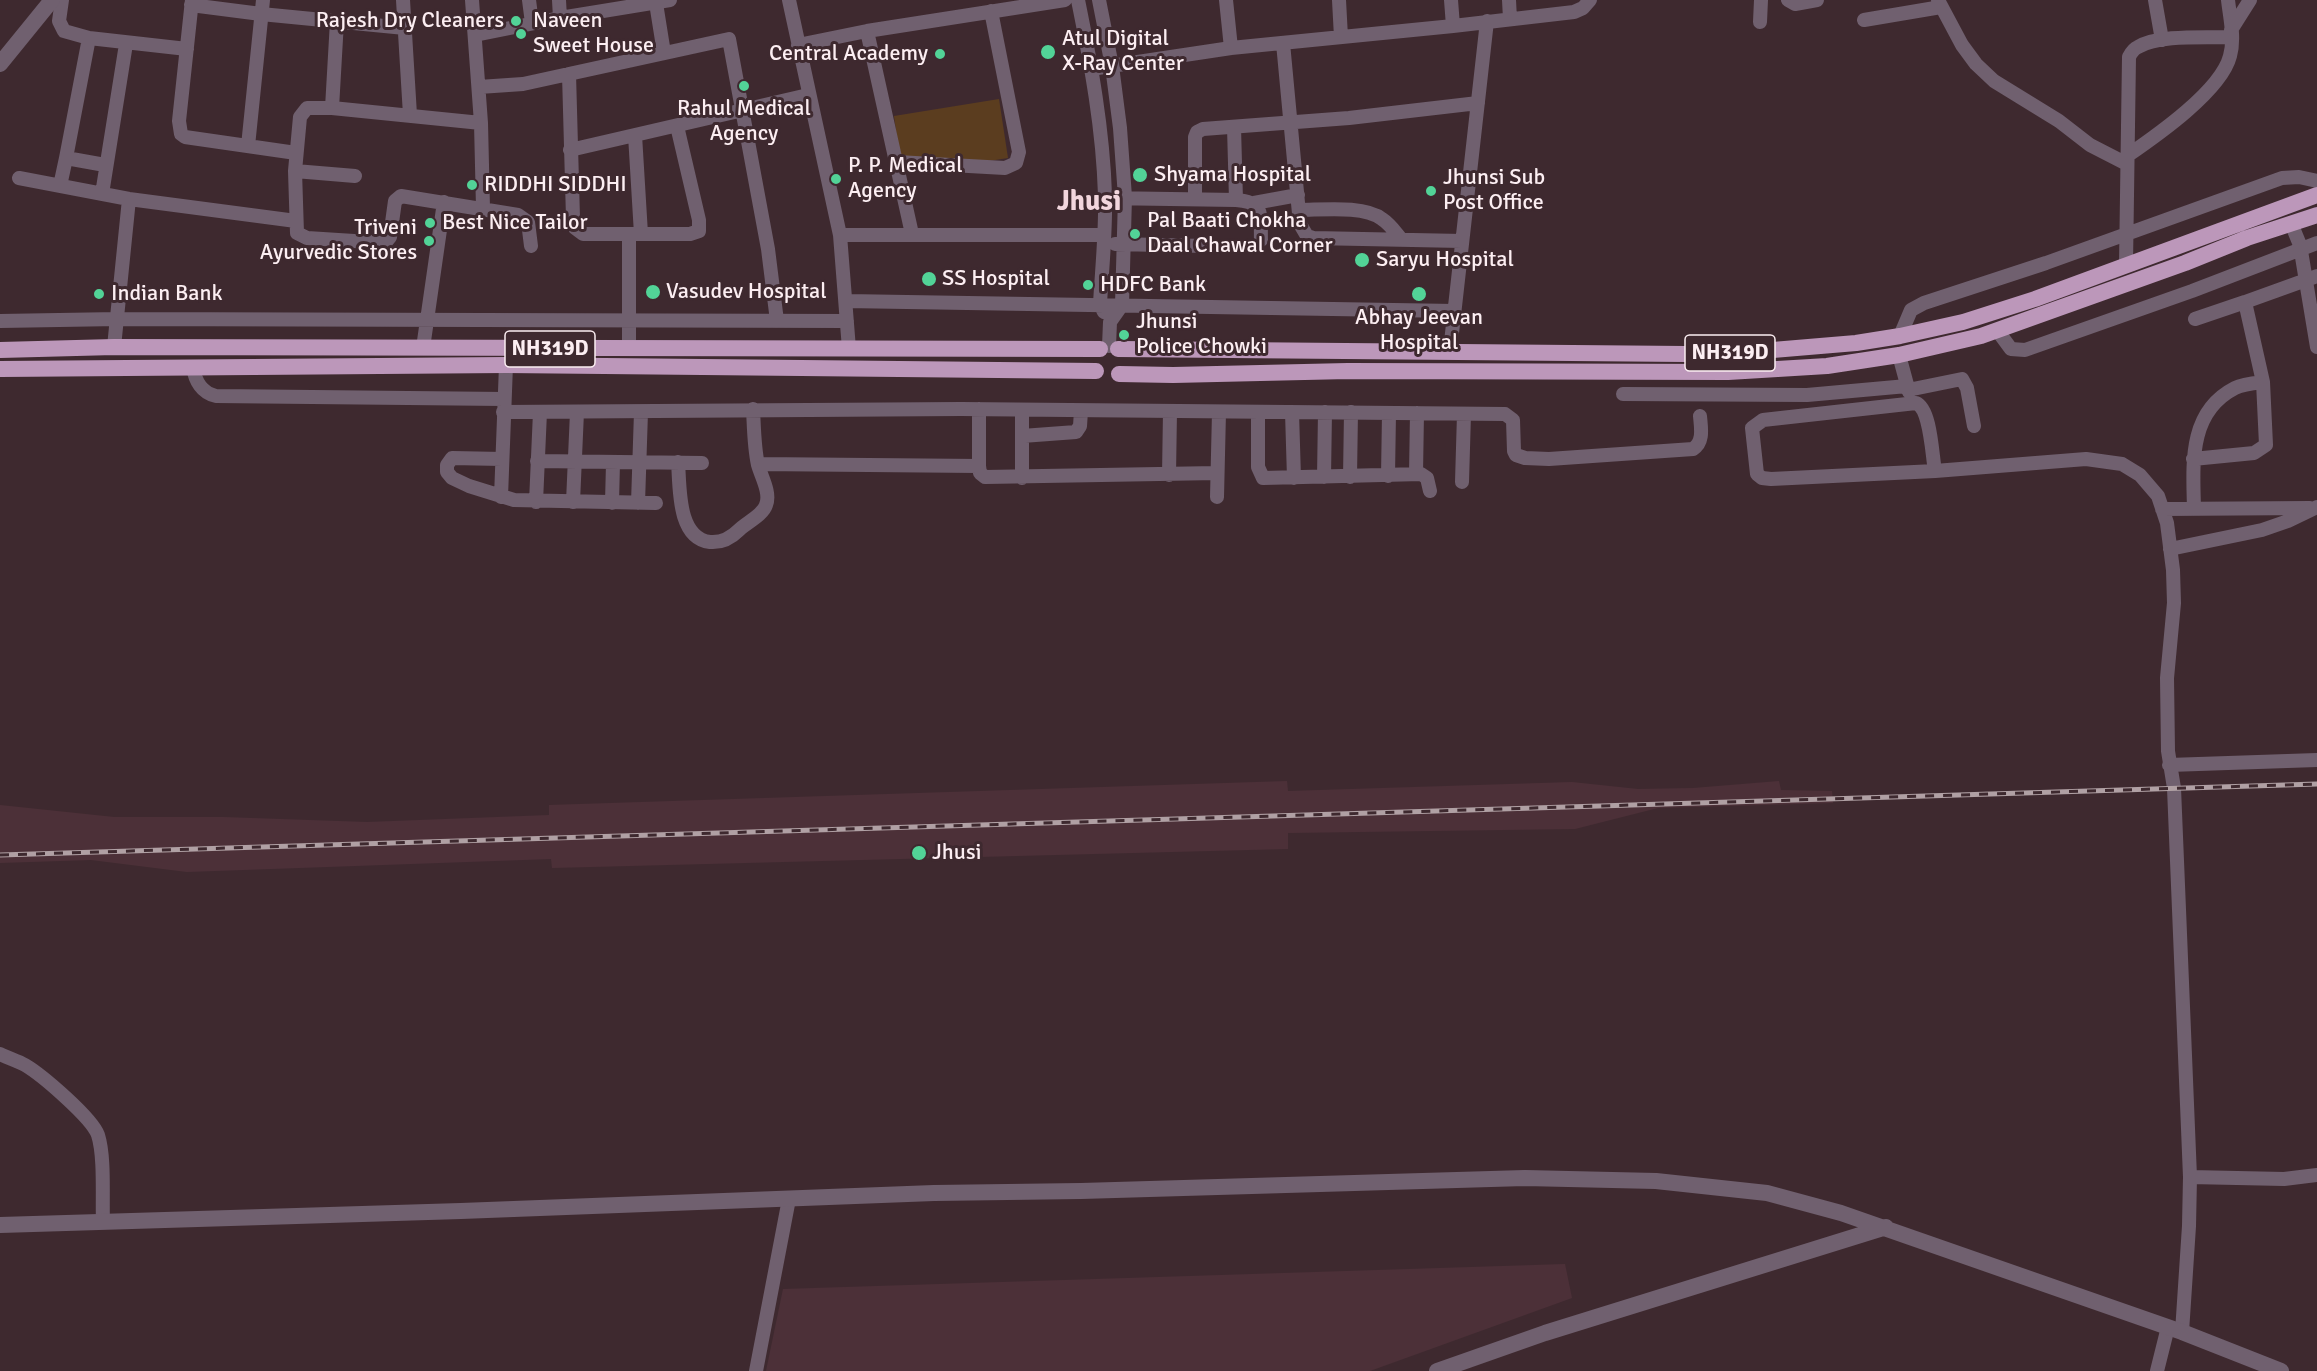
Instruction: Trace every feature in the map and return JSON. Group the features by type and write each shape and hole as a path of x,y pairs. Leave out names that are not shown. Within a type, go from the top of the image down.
{"highway":[{"name":"NH319D","path":"0,350 1109,348 1737,353 1856,343 1900,336 1997,312 2317,195"},
{"path":"1119,374 1125,361 1109,348 1093,362 1096,371 1110,377 1119,374 1348,371 1728,372 1901,360 1959,342 2004,340 2297,237 2317,215"},
{"name":"NH319D","path":"0,369 196,378 506,370 1096,371"}],"street":[{"path":"0,64 52,0"},
{"path":"62,0 59,21 63,30 89,38 126,44 188,50"},
{"path":"403,0 410,115"},
{"path":"472,0 481,123 483,208"},
{"path":"529,0 532,23"},
{"path":"559,0 560,18"},
{"path":"789,0 840,235 849,349"},
{"path":"798,45 867,31 1065,0"},
{"path":"1078,0 1092,69 1100,130 1105,198 1100,304 1110,322 1109,348"},
{"path":"1099,0 1112,66 1120,128 1125,197 1122,305 1110,322"},
{"path":"1226,0 1231,48"},
{"path":"1339,0 1341,37"},
{"path":"1451,0 1453,26"},
{"path":"1509,0 1510,18"},
{"path":"1092,69 1231,48 1574,12 1583,8 1590,0"},
{"path":"1760,22 1761,0"},
{"path":"1788,0 1795,4 1817,0"},
{"path":"2155,0 2162,40"},
{"path":"2127,160 2175,121 2222,74 2230,58 2232,34 2228,0"},
{"path":"2232,34 2250,0"},
{"path":"475,35 663,1 664,53"},
{"path":"296,153 185,137 181,134 179,121 188,50 191,2 262,7 337,21 405,28"},
{"path":"1864,20 1940,4 1962,45 1976,64 1994,81 2059,121 2090,145 2127,160"},
{"path":"248,146 262,7"},
{"path":"897,162 1005,168 1016,163 1019,152 991,11"},
{"path":"332,108 337,21"},
{"path":"1450,351 1487,21"},
{"path":"867,31 912,234"},
{"path":"2126,265 2129,57 2134,48 2143,44 2162,40 2232,34"},
{"path":"60,186 89,38"},
{"path":"479,87 523,84 729,39 768,249 777,321"},
{"path":"1283,43 1303,231 1313,238 1462,240"},
{"path":"102,194 126,44"},
{"path":"569,74 573,218 578,232 588,236 690,234 699,231 699,220 677,126"},
{"path":"570,150 808,95"},
{"path":"1195,199 1194,142 1197,132 1203,129 1349,118 1478,103"},
{"path":"481,123 312,106 302,113 296,153 297,232 307,238 385,243 390,237 394,205 401,196 483,208 524,218 530,227 531,246"},
{"path":"1234,127 1236,200"},
{"path":"629,349 635,234 635,135"},
{"path":"66,158 105,165"},
{"path":"295,171 355,176"},
{"path":"1900,336 1911,310 1924,303 1999,279 2282,178 2299,177 2317,181"},
{"path":"19,178 129,199 296,221"},
{"path":"1105,198 1236,200 1254,203 1298,195"},
{"path":"114,348 129,199"},
{"path":"423,348 425,320 444,202"},
{"path":"1254,203 1260,212 1262,240"},
{"path":"1299,210 1359,210 1383,219 1402,240"},
{"path":"840,235 912,234 1104,240 1125,244 1206,246"},
{"path":"2004,340 2025,350 2192,291 2297,237 2317,243"},
{"path":"2297,237 2312,278 2317,348"},
{"path":"2195,319 2312,278"},
{"path":"846,301 1454,311"},
{"path":"2193,459 2254,453 2262,450 2266,445 2263,382 2246,302"},
{"path":"0,321 118,319 848,321"},
{"path":"1901,360 1908,390 1921,405 1926,416 1935,471"},
{"path":"501,497 506,370"},
{"path":"196,378 208,394 216,396 503,402 540,412 979,409 1351,412 1510,416 1514,424 1516,455 1525,458 1549,459 1694,449 1701,438 1700,416"},
{"path":"1974,426 1967,388 1962,379 1758,422 1752,428 1757,474 1762,478 1771,479 1935,471 2086,459 2122,464 2140,475 2158,496 2167,523 2174,595 2168,664 2169,765 2174,800 2190,1177 2189,1226 2175,1329 2157,1371"},
{"path":"2194,509 2193,459 2199,427 2204,416 2218,400 2237,387 2263,382"},
{"path":"1623,394 1807,395 1908,390"},
{"path":"678,462 682,503 688,527 698,538 707,542 717,542 733,536 766,506 765,488 758,464 753,409"},
{"path":"979,409 979,466 980,473 985,477 1217,474"},
{"path":"1022,410 1022,478"},
{"path":"1022,436 1076,432 1080,426 1082,411"},
{"path":"1169,475 1170,411"},
{"path":"536,502 540,412"},
{"path":"573,502 577,412"},
{"path":"639,503 640,412"},
{"path":"1217,497 1219,412"},
{"path":"1258,412 1259,474 1266,479 1416,474 1425,475 1430,491"},
{"path":"1292,412 1294,478"},
{"path":"1324,477 1325,412"},
{"path":"1350,477 1351,412"},
{"path":"1388,476 1389,413"},
{"path":"1416,474 1417,413"},
{"path":"1462,482 1464,414"},
{"path":"502,459 452,458 447,465 447,472 452,478 501,497 536,502 656,503"},
{"path":"537,462 702,463"},
{"path":"612,503 613,463"},
{"path":"758,464 979,466"},
{"path":"2162,509 2316,508"},
{"path":"2170,549 2262,530 2316,508"},
{"path":"2169,765 2317,760"},
{"path":"0,1054 25,1065 54,1088 97,1132 100,1149 103,1222"},
{"path":"2190,1177 2283,1179 2317,1175"},
{"path":"0,1226 934,1193 1105,1191 1525,1178 1610,1179 1696,1184 1767,1193 1798,1200 1886,1227 2175,1329 2281,1371"},
{"path":"756,1371 789,1199"},
{"path":"1437,1371 1545,1334 1886,1227"}],"shaded area":[{"path":"999,99 1008,158 957,166 900,159 894,116"},
{"path":"1287,781 1288,791 1572,782 1638,789 1693,788 1779,781 1781,790 1832,791 1833,803 1658,808 1575,829 1288,833 1288,849 552,868 551,859 187,872 91,860 0,863 0,805 114,817 223,817 367,822 549,815 549,805"},
{"path":"1565,1264 1572,1298 1370,1371 766,1371 783,1289"}],"railway":[{"path":"0,855 2317,784"}],"place":[{"name":"Rajesh Dry Cleaners","path":"516,21"},
{"name":"Naveen Sweet House","path":"521,34"},
{"name":"Atul Digital X-Ray Center","path":"1048,52"},
{"name":"Central Academy","path":"940,54"},
{"name":"Rahul Medical Agency","path":"744,86"},
{"name":"Shyama Hospital","path":"1140,175"},
{"name":"P. P. Medical Agency","path":"836,179"},
{"name":"RIDDHI SIDDHI","path":"472,185"},
{"name":"Jhunsi Sub Post Office","path":"1431,191"},
{"name":"Best Nice Tailor","path":"430,223"},
{"name":"Pal Baati Chokha Daal Chawal Corner","path":"1135,234"},
{"name":"Triveni Ayurvedic Stores","path":"429,241"},
{"name":"Saryu Hospital","path":"1362,260"},
{"name":"SS Hospital","path":"929,279"},
{"name":"HDFC Bank","path":"1088,285"},
{"name":"Vasudev Hospital","path":"653,292"},
{"name":"Indian Bank","path":"99,294"},
{"name":"Abhay Jeevan Hospital","path":"1419,294"},
{"name":"Jhunsi Police Chowki","path":"1124,335"},
{"name":"Jhusi","path":"919,853"}],"district":[{"name":"Jhusi","path":"1089,203"}]}
